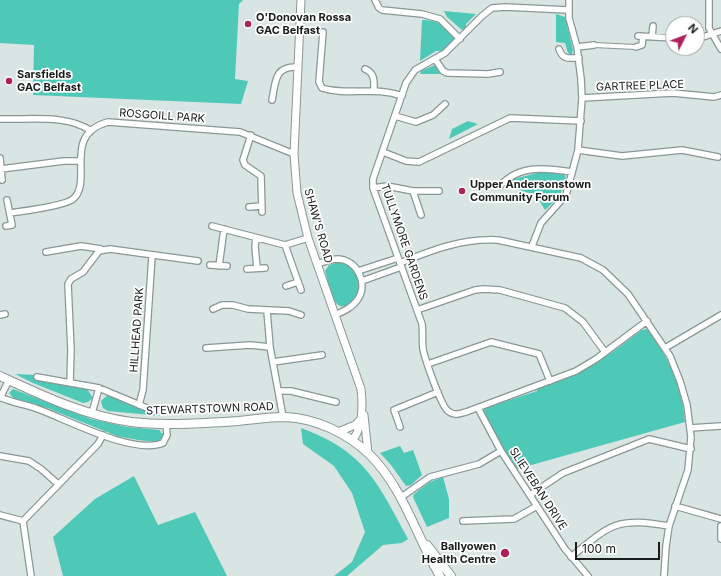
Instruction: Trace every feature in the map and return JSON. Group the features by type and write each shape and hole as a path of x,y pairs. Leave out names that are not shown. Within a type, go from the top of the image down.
{"main road":[{"name":"STEWARTSTOWN ROAD","path":"0,376 92,413 130,422 204,423 283,417 315,422 353,440 368,453 389,479 422,540"},
{"path":"422,540 425,550 440,576"},
{"path":"422,540 451,576"}],"street":[{"name":"SHAW'S ROAD","path":"301,0 294,154 297,193 308,238 359,381 363,403 368,453"},
{"path":"375,0 379,8 382,10 422,14 440,19 460,39"},
{"path":"495,0 496,7 568,10"},
{"path":"532,246 541,223 566,195 578,150 582,98 579,58 577,47 572,35 568,10 569,0"},
{"path":"709,0 709,21 712,33 721,49"},
{"name":"TULLYMORE GARDENS","path":"478,408 454,414 448,411 444,406 423,347 422,324 374,188 373,179 406,83 415,70 445,53 482,16 496,7"},
{"path":"652,26 652,37"},
{"path":"705,36 721,31"},
{"path":"323,32 320,86 326,89 374,91 394,93 402,96"},
{"path":"577,47 594,45 636,47 642,46 640,36 665,38"},
{"path":"559,49 562,56 565,58 579,58"},
{"path":"435,59 442,71 447,73 488,74 500,72"},
{"path":"272,100 278,74 286,68 298,67"},
{"path":"365,69 374,77 374,91"},
{"name":"GARTREE PLACE","path":"582,98 673,94 714,97 721,95"},
{"path":"395,116 416,122 433,115 445,104"},
{"path":"383,152 406,161 419,162 510,118 581,121"},
{"path":"0,119 68,120 80,124 91,131 82,144 78,190 74,198 64,203 10,213"},
{"name":"ROSGOILL PARK","path":"91,131 102,124 113,122 230,131 251,135 294,154"},
{"path":"249,207 262,209 261,176 245,165 243,160 251,135"},
{"path":"578,150 622,156 682,150 718,156"},
{"path":"0,158 2,180"},
{"path":"1,169 64,161 80,161"},
{"path":"500,186 511,176 530,170 548,168 572,172"},
{"path":"374,188 387,186 413,191 439,191"},
{"path":"413,191 421,215"},
{"path":"6,226 12,225 7,200"},
{"path":"212,226 285,245 308,238"},
{"path":"218,266 224,229"},
{"path":"256,238 255,247 257,268"},
{"path":"362,281 400,263 446,245 464,241 498,240 532,246 581,258 603,270 628,294 665,348 680,381 687,406 690,428 691,450 688,470 669,526 664,576"},
{"path":"285,245 301,290"},
{"path":"46,252 81,246 198,261"},
{"path":"70,382 71,350 68,284 71,279 84,272 101,249"},
{"name":"HILLHEAD PARK","path":"139,405 143,390 152,256"},
{"path":"317,264 339,259 348,261 358,271 362,281 361,294 357,301 350,307 335,315"},
{"path":"358,271 400,263"},
{"path":"210,265 227,266"},
{"path":"247,269 265,268"},
{"path":"286,286 298,282"},
{"path":"417,310 474,290 500,290 570,311 583,322 605,352"},
{"path":"213,309 222,305 233,305 248,309 289,311 301,315"},
{"path":"267,311 270,347 280,391 283,417"},
{"path":"665,348 721,315"},
{"path":"478,408 576,371 647,321"},
{"path":"428,364 482,344 498,343 539,354 550,381"},
{"path":"206,348 250,345 270,347"},
{"path":"273,362 299,357 311,358 322,355"},
{"path":"37,377 99,388 154,411"},
{"path":"9,380 0,397 38,409 103,435 138,445 158,445 163,443 167,435 166,423"},
{"path":"92,413 99,388"},
{"path":"280,391 291,391 336,402"},
{"path":"400,427 394,410 438,392"},
{"name":"SHAW'S ROAD","path":"353,440 359,430 363,403"},
{"name":"SLIEVEBAN DRIVE","path":"478,408 501,451 537,506 571,557 588,576"},
{"path":"338,432 355,425 360,420"},
{"path":"690,428 721,426"},
{"path":"22,521 98,444 103,435"},
{"path":"530,495 563,473 649,439 691,450"},
{"path":"400,498 430,477 445,472 471,467 484,462 501,451"},
{"path":"0,456 29,461 58,484"},
{"path":"463,521 514,519 537,506"},
{"path":"675,506 721,519"},
{"path":"0,515 22,521"},
{"path":"22,521 31,576"},
{"path":"571,557 613,526 638,522 669,526"},
{"path":"721,526 721,539"}],"green space":[{"path":"0,0 243,0 239,4 235,79 248,81 241,104 33,95 34,45 0,43"},
{"path":"444,11 476,14 466,24 466,28 462,30 447,17"},
{"path":"556,14 565,17 573,50 572,55 568,53 565,43 556,42"},
{"path":"422,20 437,22 447,27 454,35 455,40 442,51 436,51 420,61"},
{"path":"435,65 440,74 420,74 421,71"},
{"path":"468,121 478,124 449,139 452,129"},
{"path":"544,171 563,173 567,179 559,197 545,210 536,195 511,188 511,182 514,179"},
{"path":"339,262 351,268 357,275 359,284 357,293 353,300 348,305 342,306 334,300 325,271 329,265"},
{"path":"647,329 662,350 678,384 684,409 685,422 517,469 492,433 485,417 485,408 537,391 536,388 611,353 642,330"},
{"path":"15,374 36,375 35,380 87,389 93,398 88,402 83,403 33,383"},
{"path":"13,389 91,419 127,427 160,430 161,433 164,433 164,437 157,442 117,436 47,408 15,400 9,393"},
{"path":"109,394 161,416 108,411 103,408 101,401"},
{"path":"301,428 322,437 339,447 354,457 366,469 386,498 408,539 402,543 383,545 347,576 334,576 352,562 365,532 352,493 334,466 303,444"},
{"path":"400,446 404,453 413,450 422,475 411,485 406,486 391,465 380,453"},
{"path":"134,476 158,525 195,512 227,576 63,576 53,537 95,499"},
{"path":"443,477 449,499 449,518 427,527 413,497 414,494 430,482"}],"place":[{"name":"O'Donovan Rossa GAC Belfast","path":"248,24"},
{"name":"Sarsfields GAC Belfast","path":"9,81"},
{"name":"Upper Andersonstown Community Forum","path":"462,191"},
{"name":"Ballyowen Health Centre","path":"505,553"}]}
